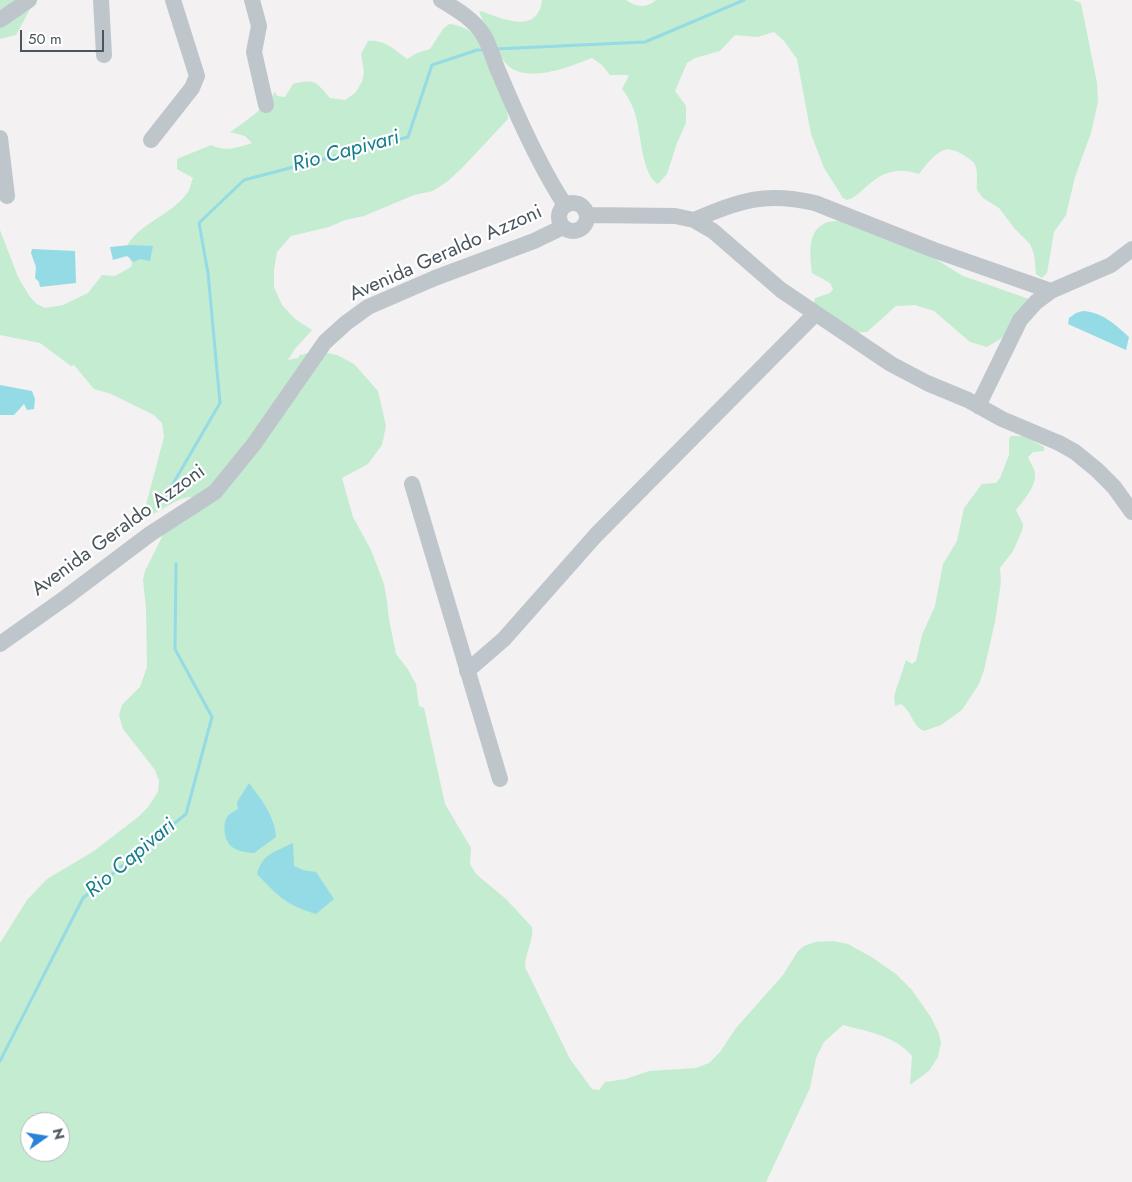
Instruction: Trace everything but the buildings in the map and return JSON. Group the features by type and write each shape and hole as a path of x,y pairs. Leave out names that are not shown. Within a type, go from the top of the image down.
{"street":[{"path":"0,20 28,0"},
{"path":"100,0 104,55"},
{"path":"151,140 192,88 197,76 173,0"},
{"path":"252,0 259,26 254,52 266,105"},
{"path":"440,0 463,14 484,36 500,76 553,186 565,205"},
{"path":"0,138 7,196"},
{"path":"694,220 761,197 796,198 815,203 934,250 1051,290"},
{"path":"569,203 583,206 587,215 585,225 577,230 567,230 563,227 559,218 559,213 569,203"},
{"path":"587,215 675,216 694,220 714,231 781,290 891,364 978,406 1002,420 1059,443 1075,452 1114,487 1132,512"},
{"name":"Avenida Geraldo Azzoni","path":"0,644 150,534 216,492 254,444 324,342 346,323 368,307 444,274 534,241 563,227"},
{"path":"978,406 1020,320 1036,302 1051,290 1111,265 1131,250"},
{"path":"467,671 504,639 596,535 816,314"},
{"path":"412,484 500,780"}],"green space":[{"path":"0,0 35,0 16,35 0,39"},
{"path":"542,0 626,0 641,6 648,5 656,0 1073,0 1081,3 1097,83 1098,102 1091,133 1075,177 1066,215 1054,232 1047,273 1042,278 1036,274 1034,254 1030,244 1015,229 999,208 983,198 977,190 976,166 964,155 955,151 947,149 940,152 930,160 919,174 898,171 885,174 873,181 853,198 847,200 843,198 824,168 811,134 797,59 784,41 774,32 758,37 735,35 720,51 695,58 687,63 675,91 686,106 686,123 667,174 658,184 653,180 645,164 635,113 622,89 629,75 610,75 602,65 592,58 558,70 533,74 511,68 499,55 479,12 518,22 527,21 534,18 539,11"},
{"path":"449,24 458,25 471,32 483,48 495,73 505,100 508,119 462,168 433,191 414,195 364,216 291,236 277,252 274,287 282,305 295,319 312,330 294,350 288,360 317,351 337,355 354,364 378,391 386,426 382,445 368,464 342,478 353,517 371,550 384,584 396,654 416,684 419,706 424,708 445,804 471,848 470,864 476,874 506,899 532,927 532,937 525,967 570,1059 592,1089 599,1090 605,1082 626,1079 649,1071 696,1068 709,1063 720,1052 736,1028 783,975 798,951 804,946 815,942 833,941 848,944 896,974 912,990 932,1019 941,1043 938,1057 929,1071 910,1085 912,1056 905,1049 880,1035 843,1025 824,1042 816,1058 810,1088 766,1182 0,1182 0,943 27,900 47,879 94,851 138,817 148,807 158,792 159,781 155,770 123,729 119,715 122,705 140,687 147,667 146,608 143,580 145,571 164,533 192,497 178,501 154,514 143,516 164,437 162,423 154,415 111,394 94,389 74,365 71,366 40,343 0,335 0,230 18,277 30,297 37,304 45,308 63,305 88,293 102,275 115,276 131,267 132,263 125,249 131,240 138,232 173,208 189,191 193,178 177,169 177,159 211,145 226,149 252,143 245,136 230,132 255,114 275,92 277,96 285,97 293,84 306,81 311,82 318,85 330,98 345,100 355,93 362,82 364,72 361,54 368,41 384,43 407,59 417,53 430,49 443,29"},
{"path":"844,220 895,234 963,276 1032,300 1010,333 987,347 970,342 934,311 915,305 896,306 867,332 853,333 813,306 815,298 830,293 833,289 830,283 812,273 810,251 813,237 821,226 828,222"},
{"path":"1011,436 1025,436 1044,447 1044,451 1033,452 1028,457 1035,473 1034,483 1016,510 1023,524 1022,531 1013,551 1000,568 1001,582 995,622 984,670 979,684 962,710 941,725 924,731 917,726 905,707 901,704 895,706 894,696 906,660 912,664 916,661 922,635 935,606 943,564 957,541 964,508 982,484 996,483 1000,478 1009,455 1009,439"}],"water":[{"path":"130,245 153,246 150,261 140,259 134,262 127,256 113,260 110,247"},
{"path":"32,249 75,251 76,283 40,287 39,282 35,278 36,267 31,253"},
{"path":"1083,311 1102,317 1124,332 1129,337 1126,350 1068,324 1069,318"},
{"path":"0,385 32,391 35,399 34,409 27,410 24,404 14,415 0,415"},
{"path":"249,783 270,815 276,837 254,853 233,848 227,840 225,831 226,819 238,809 237,802"},
{"path":"293,843 294,866 316,872 334,899 316,914 283,899 257,874 266,857"}],"waterway":[{"name":"Rio Capivari","path":"496,49 645,42 744,0"},
{"name":"Rio Capivari","path":"163,501 220,403 208,273 199,223 244,180 408,137 432,65 477,50 484,50"},
{"name":"Rio Capivari","path":"0,1061 83,898 186,814 212,717 175,649 176,564"}]}
